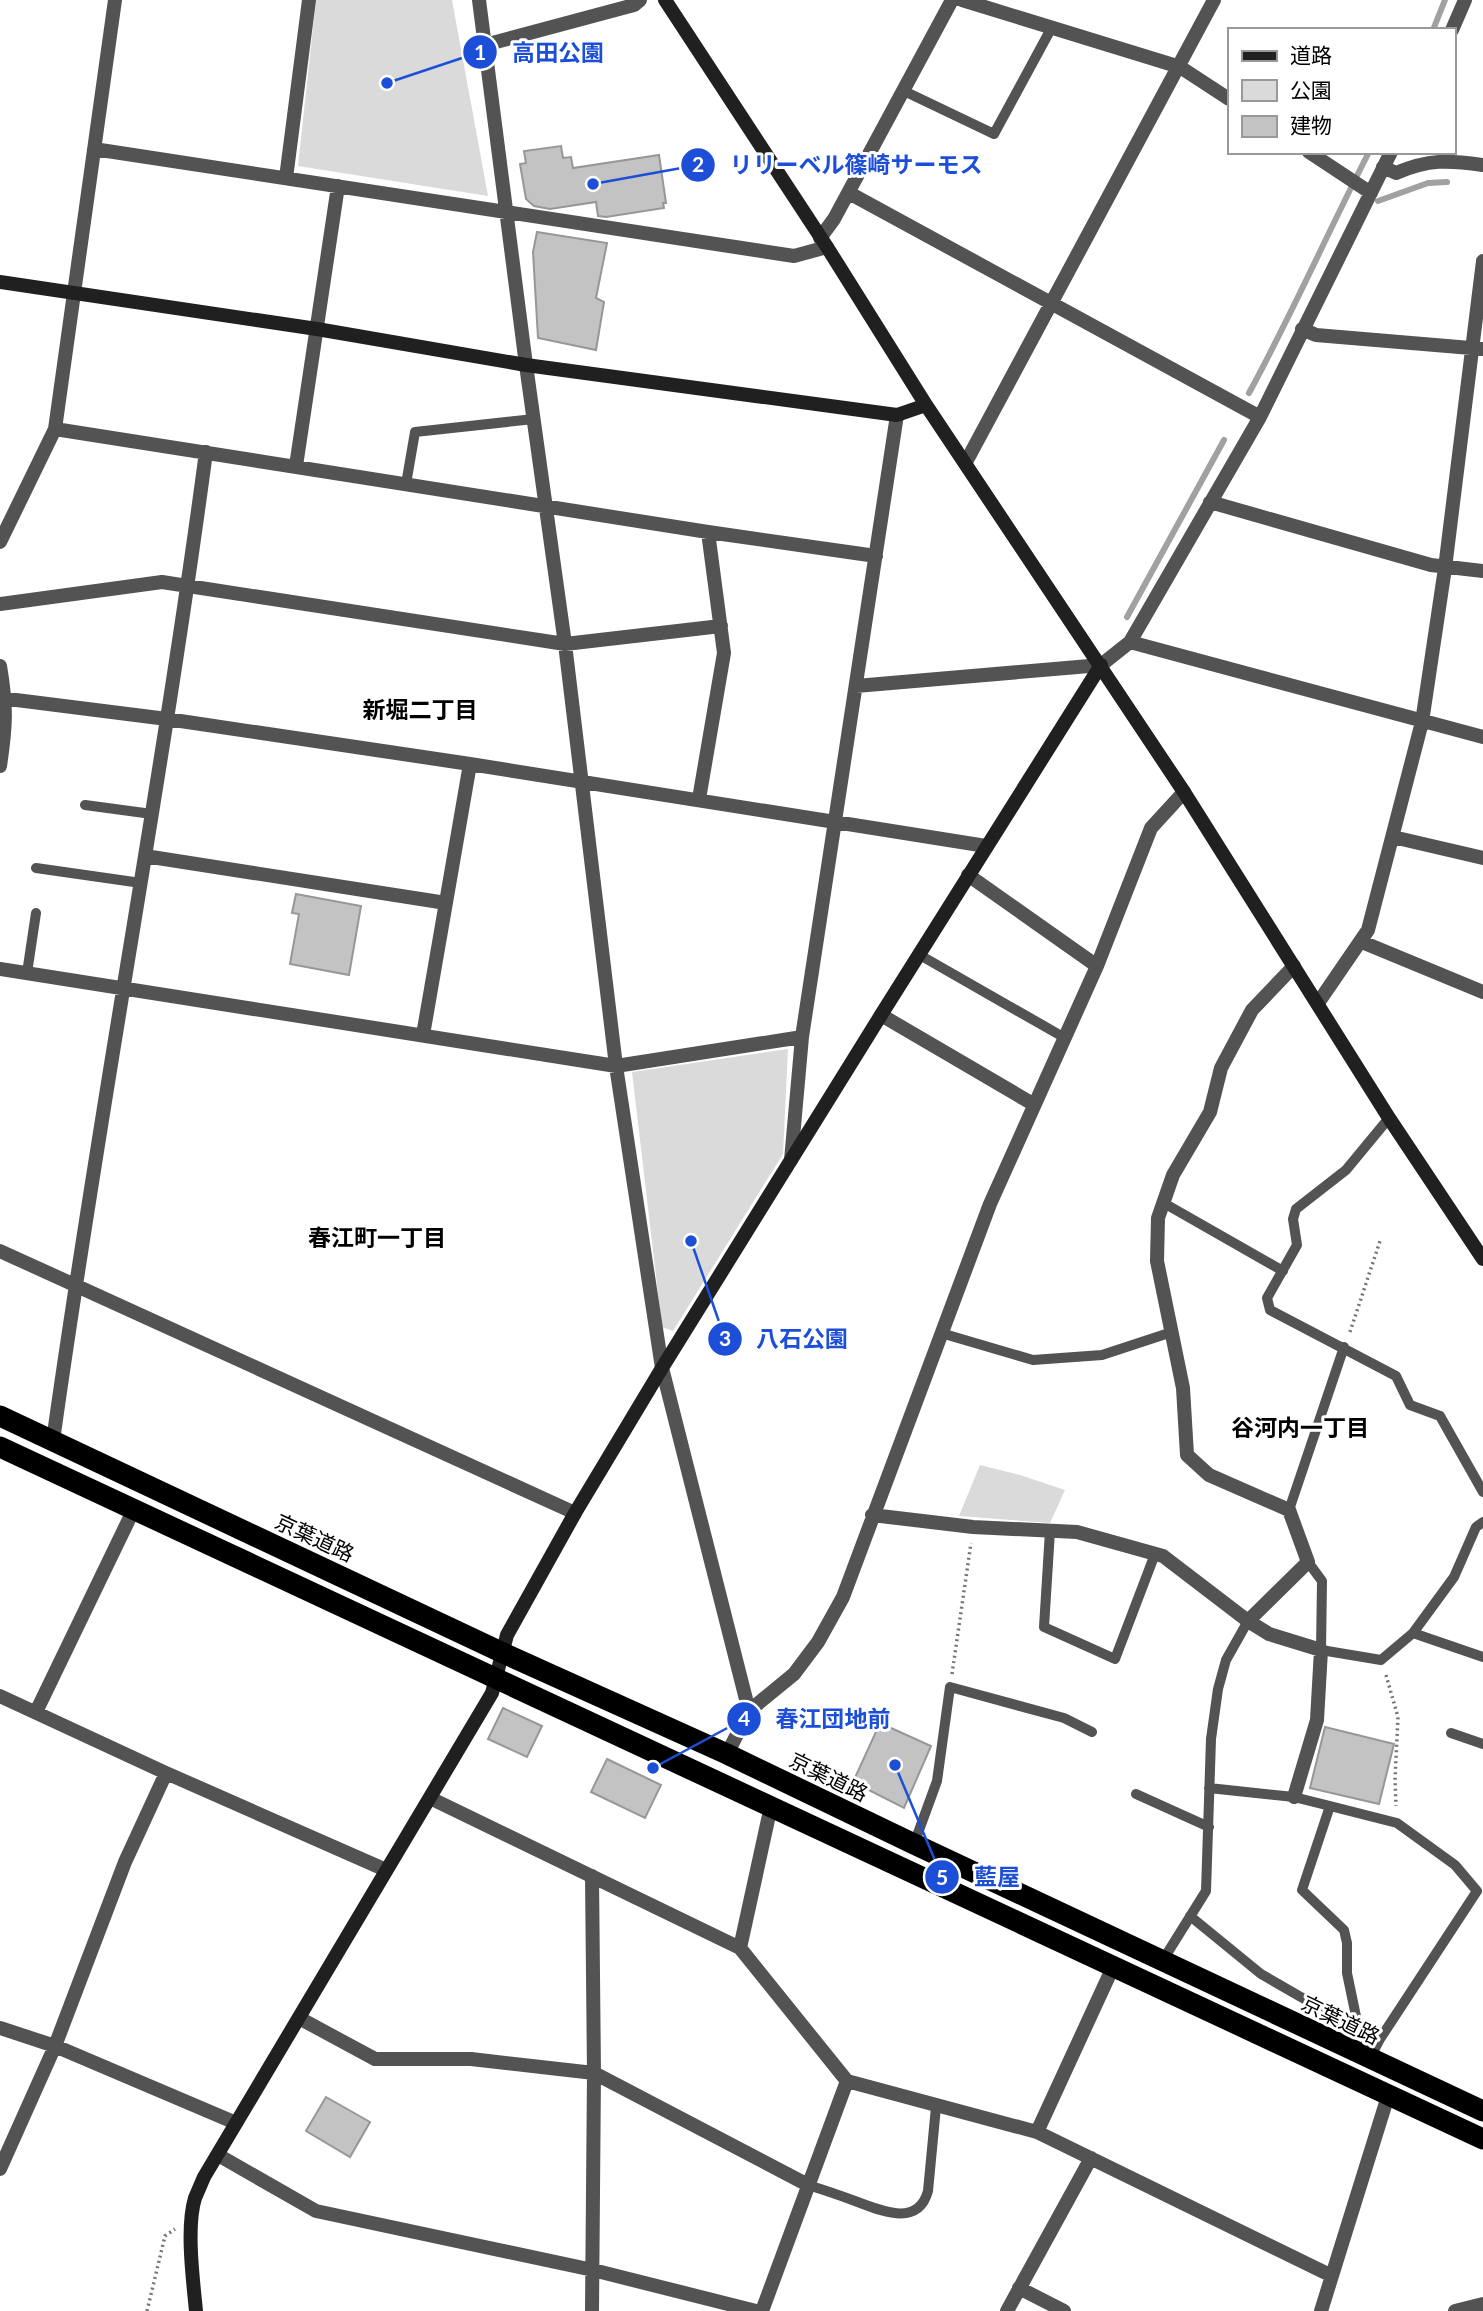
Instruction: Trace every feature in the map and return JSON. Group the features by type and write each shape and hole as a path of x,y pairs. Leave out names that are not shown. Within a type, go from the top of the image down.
{"highway":[{"name":"京葉道路","path":"0,1416 501,1652 727,1754 1367,2059 1483,2111"},
{"path":"0,1447 1483,2139"}],"street":[{"path":"0,542 55,429 115,0"},
{"path":"286,178 309,0"},
{"path":"479,0 565,645 616,1066 662,1368 749,1711"},
{"path":"485,44 634,5 640,0"},
{"path":"665,0 926,405 1184,792 1388,1118 1483,1259"},
{"path":"94,149 794,256 823,243 952,0"},
{"path":"962,0 1180,66 1228,98"},
{"path":"966,462 1214,0"},
{"path":"1453,28 1465,0"},
{"path":"1313,154 1371,193"},
{"path":"196,2311 192,2266 193,2214 195,2199 204,2177 492,1693 507,1635 575,1513 662,1368 918,954 1101,665 1130,642 1260,417 1390,154"},
{"path":"1383,167 1396,173 1448,160 1483,165"},
{"path":"296,466 338,186"},
{"path":"849,193 1260,417"},
{"path":"1318,1003 1368,930 1422,722 1477,348 1483,261"},
{"path":"0,282 317,329 526,365 897,415 926,405"},
{"path":"1302,330 1316,335 1477,348"},
{"path":"791,1160 802,1037 897,415"},
{"path":"55,429 876,556"},
{"path":"53,1441 75,1286 188,587 206,452"},
{"path":"1210,502 1445,568 1483,572"},
{"path":"699,799 724,653 708,532"},
{"path":"0,604 162,582 565,645 721,626"},
{"path":"1130,642 1483,737"},
{"path":"856,686 1101,665"},
{"path":"0,667 6,723 0,766"},
{"path":"3,699 167,719 470,764 986,846"},
{"path":"423,1035 470,764"},
{"path":"727,1754 749,1711 794,1674 818,1642 843,1597 990,1204 1097,966 1152,828 1184,792"},
{"path":"1393,837 1483,858"},
{"path":"145,856 446,904"},
{"path":"968,875 1097,966"},
{"path":"1362,942 1483,992"},
{"path":"1248,1621 1308,1562 1289,1510 1209,1475 1187,1455 1183,1388 1157,1261 1157,1218 1173,1175 1210,1112 1221,1068 1252,1010 1294,966"},
{"path":"0,969 616,1066 802,1037"},
{"path":"881,1015 1034,1104"},
{"path":"0,1251 575,1513"},
{"path":"36,1712 134,1509"},
{"path":"872,1515 973,1527 1077,1532 1163,1556 1269,1634 1321,1650 1317,1720 1294,1797"},
{"path":"0,1696 386,1870"},
{"path":"0,2169 55,2046 125,1862 166,1773"},
{"path":"430,1798 740,1948 847,2081 1037,2132 1330,2275"},
{"path":"740,1948 771,1807"},
{"path":"592,1876 593,2311"},
{"path":"1037,2132 1113,1967"},
{"path":"299,2018 375,2059 471,2059 594,2073 808,2185"},
{"path":"0,2028 55,2046 236,2123"},
{"path":"762,2311 847,2081"},
{"path":"1321,2311 1330,2275 1388,2096"},
{"path":"218,2155 316,2211 593,2270 756,2311"},
{"path":"1007,2311 1091,2158"},
{"path":"1019,2288 1065,2311"},
{"path":"1455,2311 1483,2304"}],"lane":[{"path":"904,91 994,134 1052,27"},
{"path":"406,484 415,432 534,419"},
{"path":"85,805 152,814"},
{"path":"36,869 141,883"},
{"path":"27,973 36,913"},
{"path":"918,954 1065,1038"},
{"path":"1388,1118 1346,1170 1296,1209 1293,1219 1297,1245 1267,1298 1270,1311 1396,1376 1410,1405 1440,1416 1483,1492"},
{"path":"1162,1202 1283,1271"},
{"path":"941,1333 1033,1360 1101,1355 1172,1332"},
{"path":"1289,1510 1344,1347"},
{"path":"1308,1562 1322,1581 1321,1650 1381,1660 1413,1633 1454,1577 1476,1527 1483,1522"},
{"path":"1050,1531 1044,1628 1115,1659 1155,1554"},
{"path":"1163,1960 1206,1891 1211,1739 1226,1660 1248,1621"},
{"path":"1413,1633 1483,1657"},
{"path":"914,1844 937,1781 950,1687 1064,1718 1092,1732"},
{"path":"1451,1733 1483,1744"},
{"path":"1209,1787 1294,1797 1396,1823 1455,1865 1477,1891 1367,2059"},
{"path":"1136,1794 1209,1828"},
{"path":"1330,1806 1302,1890 1344,1930 1347,1973 1358,2026"},
{"path":"1190,1916 1261,1974 1358,2026 1367,2037 1367,2059"},
{"path":"808,2185 894,2214 915,2211 925,2203 928,2191 936,2107"}],"path":[{"path":"1344,1347 1380,1241"},
{"path":"950,1687 973,1527"},
{"path":"1381,1660 1398,1717 1396,1823"},
{"path":"147,2311 165,2236 193,2214"}],"green space":[{"path":"316,0 452,0 488,196 298,166"},
{"path":"788,1049 783,1154 673,1331 662,1327 632,1072"},
{"path":"980,1465 1065,1490 1050,1523 959,1516"}],"building":[{"path":"561,146 563,158 571,157 573,168 659,155 666,203 663,203 664,208 606,217 598,216 596,202 550,209 534,206 526,199 520,164 526,163 524,151"},
{"path":"537,232 607,243 596,298 604,302 596,350 538,338 533,252"},
{"path":"296,894 361,906 349,975 290,964 299,914 292,913"},
{"path":"503,1708 542,1726 527,1757 488,1739"},
{"path":"880,1723 931,1746 904,1808 853,1782"},
{"path":"1325,1727 1394,1744 1379,1804 1310,1788"},
{"path":"607,1759 661,1785 645,1818 591,1792"},
{"path":"326,2097 370,2122 350,2157 306,2131"}],"waterway":[{"path":"1434,28 1445,0"},
{"path":"1249,393 1368,154"},
{"path":"1378,201 1428,183 1447,182"},
{"path":"1127,617 1224,440"}],"place":[{"name":"高田公園","path":"387,83"},
{"name":"リリーベル篠崎サーモス","path":"593,184"},
{"name":"八石公園","path":"691,1241"},
{"name":"藍屋","path":"895,1765"},
{"name":"春江団地前","path":"653,1768"}],"district":[{"name":"新堀二丁目","path":"420,709"},
{"name":"春江町一丁目","path":"377,1237"},
{"name":"谷河内一丁目","path":"1300,1427"}]}
